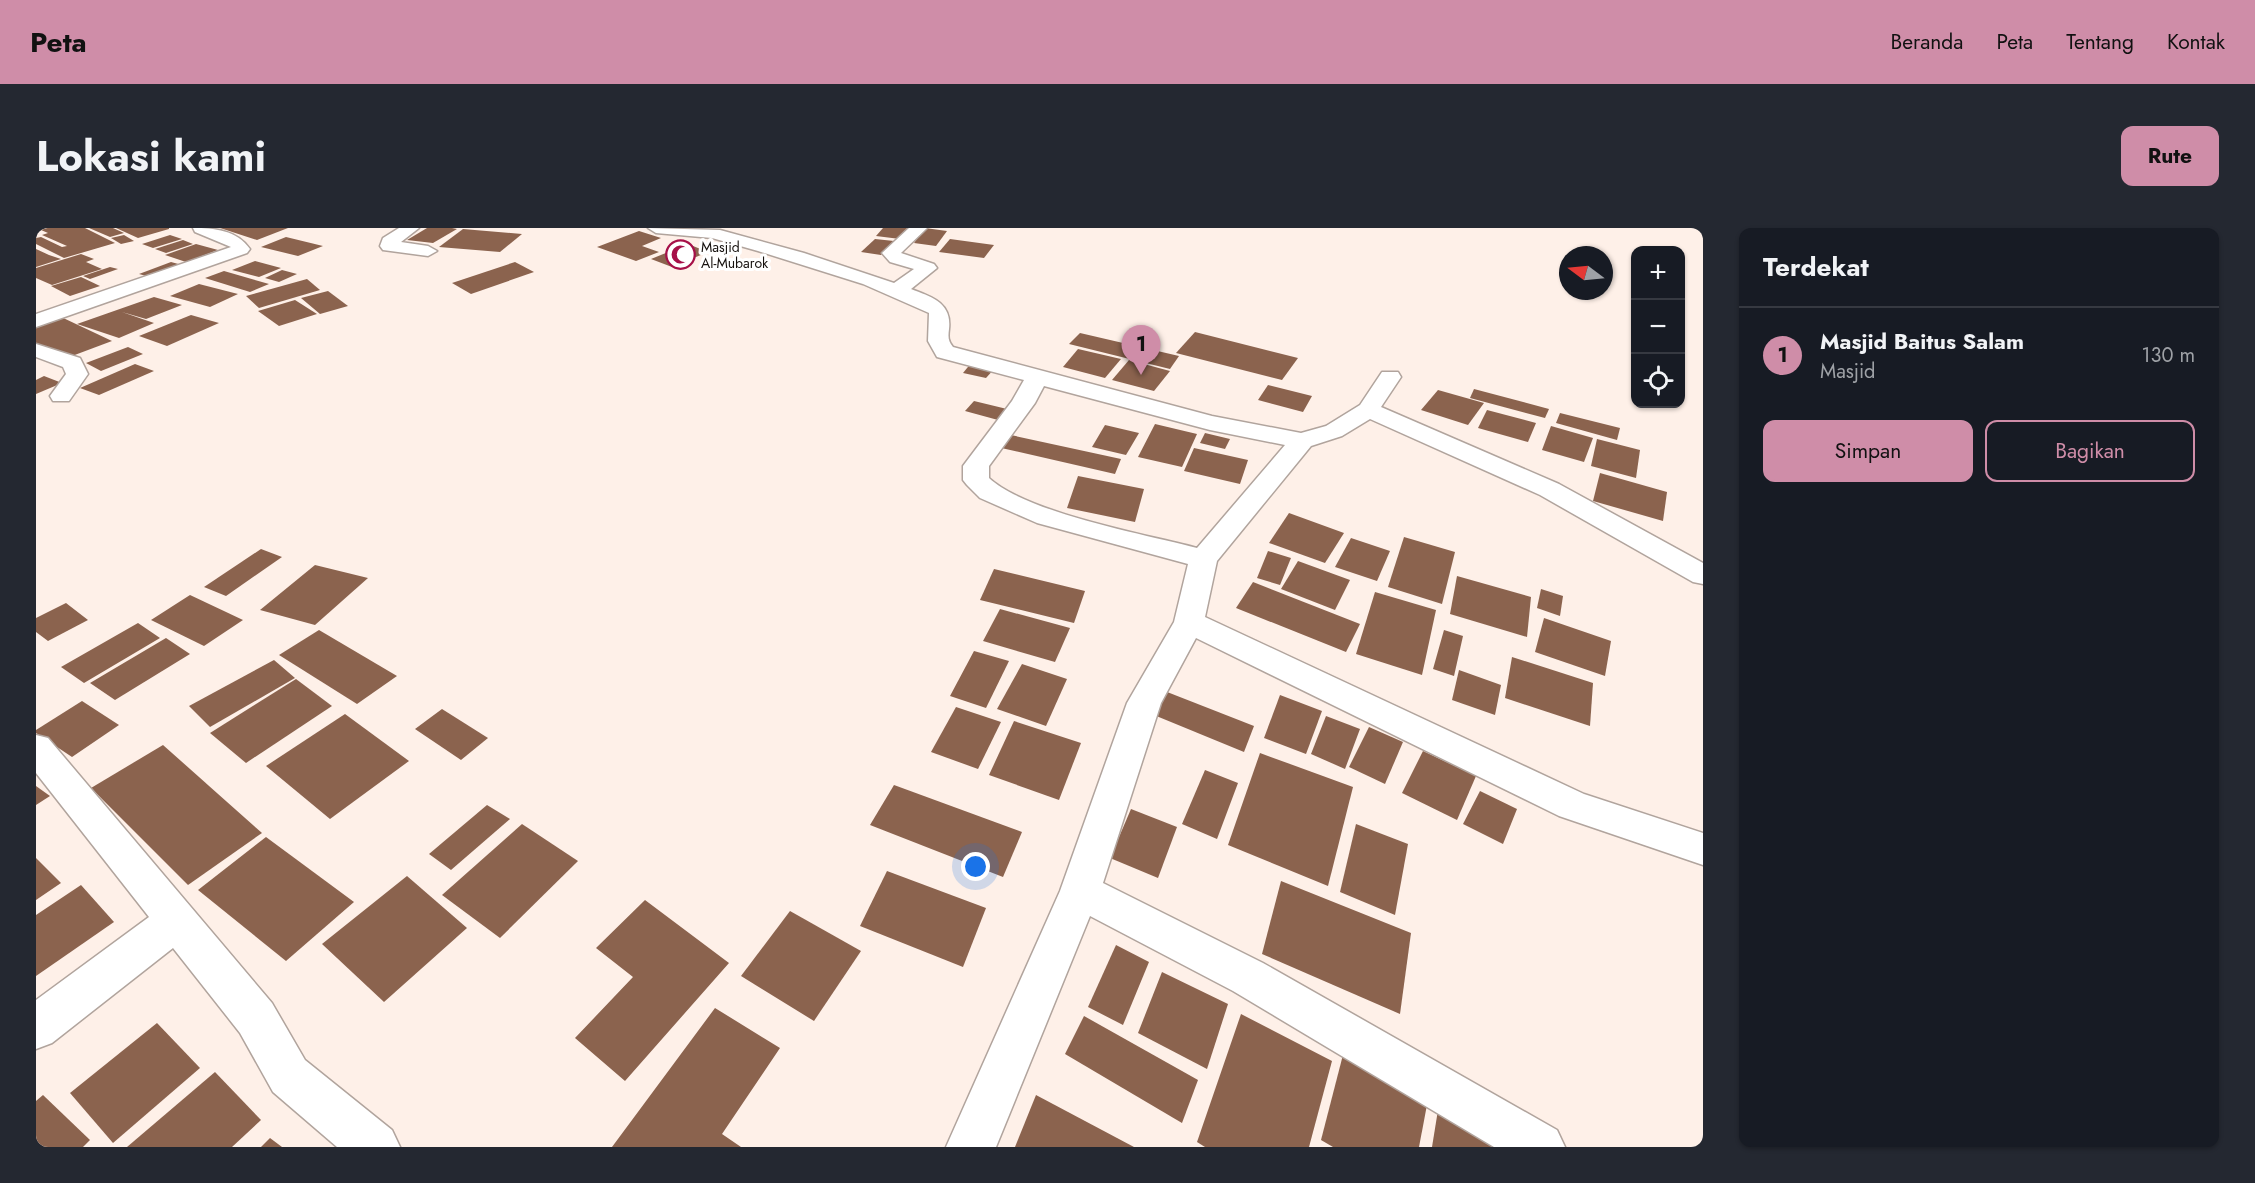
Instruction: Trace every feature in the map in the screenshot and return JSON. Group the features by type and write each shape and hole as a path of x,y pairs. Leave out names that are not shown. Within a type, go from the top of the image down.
{"street":[{"path":"36,321 240,249 237,243 201,228"},
{"path":"411,228 394,236 389,246 428,251"},
{"path":"656,228 717,234 749,242 896,290 937,309 938,342 945,352 1210,423 1302,441 1334,431 1368,410 1390,377"},
{"path":"896,290 928,268 891,256 893,250 919,228"},
{"path":"36,350 72,363 77,374 61,396"},
{"path":"1037,377 1023,403 976,466 976,480 989,492 1047,517 1203,559"},
{"path":"1368,410 1465,451 1556,494 1608,520 1703,575"},
{"path":"971,1147 1080,891 1144,703 1189,622 1203,559 1302,441"},
{"path":"1189,622 1572,805 1703,849"},
{"path":"36,748 256,1018 289,1076 375,1147"},
{"path":"1080,891 1248,977 1540,1147"},
{"path":"36,1027 177,920"}],"building":[{"path":"85,228 115,243 64,258 36,244 36,238 41,237 62,247 67,246 42,235 48,233 41,230"},
{"path":"89,228 113,228 124,233 110,237"},
{"path":"116,228 169,228 169,229 138,238"},
{"path":"220,228 288,228 257,240"},
{"path":"427,228 457,229 433,243 407,240"},
{"path":"883,228 909,228 900,239 876,236"},
{"path":"925,228 947,231 936,246 914,243"},
{"path":"463,229 522,234 500,252 439,247"},
{"path":"639,231 661,238 642,246 659,252 636,261 597,247"},
{"path":"124,235 134,241 121,244 111,238"},
{"path":"170,235 182,239 153,248 142,244"},
{"path":"286,237 323,246 298,256 261,247"},
{"path":"875,239 894,241 881,255 861,252"},
{"path":"950,239 994,245 984,258 939,252"},
{"path":"183,240 193,244 166,253 155,249"},
{"path":"196,244 218,250 186,262 165,255"},
{"name":"Masjid Al-Mubarok","path":"688,244 708,252 672,267 651,259"},
{"path":"36,249 49,255 61,259 36,267"},
{"path":"81,254 94,259 86,262 102,269 52,285 36,278 36,268"},
{"path":"255,261 281,268 259,277 232,270"},
{"path":"171,262 182,265 150,277 139,274"},
{"path":"515,262 534,272 471,294 452,283"},
{"path":"110,267 118,269 90,279 83,276"},
{"path":"282,270 297,274 279,282 265,278"},
{"path":"224,271 269,284 250,292 205,278"},
{"path":"81,277 100,286 70,296 51,286"},
{"path":"307,279 320,290 259,308 246,296"},
{"path":"199,284 238,294 210,307 170,296"},
{"path":"328,291 348,306 320,314 301,298"},
{"path":"154,297 182,305 146,319 122,312 154,323 119,338 77,324"},
{"path":"295,300 317,314 279,326 258,311"},
{"path":"191,315 219,323 167,346 139,336"},
{"path":"59,316 112,341 64,359 36,345 36,324"},
{"path":"1195,332 1298,358 1282,380 1176,353"},
{"path":"1080,333 1179,356 1170,369 1069,344"},
{"path":"128,347 143,354 101,371 86,363"},
{"path":"1078,349 1121,359 1105,378 1063,367"},
{"path":"1129,360 1170,371 1154,391 1112,380"},
{"path":"972,362 995,368 986,378 963,373"},
{"path":"135,364 154,371 99,395 80,388"},
{"path":"44,376 62,383 36,394 36,380"},
{"path":"1268,385 1312,396 1303,412 1258,400"},
{"path":"1474,389 1549,409 1545,418 1470,398"},
{"path":"1438,390 1484,403 1468,425 1421,410"},
{"path":"974,401 1007,409 998,420 965,411"},
{"path":"1487,410 1536,423 1528,442 1478,428"},
{"path":"1560,413 1620,428 1617,440 1556,423"},
{"path":"1155,424 1197,434 1182,467 1138,457"},
{"path":"1105,425 1139,433 1126,455 1092,447"},
{"path":"1551,426 1593,438 1584,462 1542,450"},
{"path":"1205,433 1230,439 1225,449 1200,443"},
{"path":"1006,434 1121,459 1115,474 997,447"},
{"path":"1597,439 1640,450 1636,478 1591,466"},
{"path":"1194,448 1248,460 1240,484 1184,471"},
{"path":"1600,473 1667,492 1663,521 1593,501"},
{"path":"1078,476 1144,489 1135,522 1067,508"},
{"path":"1289,513 1344,533 1325,563 1269,543"},
{"path":"1404,537 1455,552 1442,604 1388,587"},
{"path":"1351,538 1390,551 1377,581 1335,567"},
{"path":"261,549 282,557 226,596 204,587"},
{"path":"1268,551 1291,558 1280,585 1257,578"},
{"path":"1298,561 1350,580 1335,610 1281,589"},
{"path":"315,565 368,578 315,625 260,610"},
{"path":"994,569 1085,591 1074,623 980,600"},
{"path":"1457,576 1531,597 1527,637 1450,614"},
{"path":"1253,582 1360,624 1346,652 1236,608"},
{"path":"1541,589 1563,596 1560,616 1537,608"},
{"path":"1375,592 1436,610 1422,675 1356,654"},
{"path":"190,595 243,620 204,646 151,620"},
{"path":"66,603 88,620 48,641 36,632 36,618"},
{"path":"1000,609 1070,628 1055,662 983,641"},
{"path":"1544,618 1611,641 1605,676 1535,652"},
{"path":"138,623 160,638 84,683 61,667"},
{"path":"319,630 397,676 357,704 279,655"},
{"path":"1444,630 1463,636 1454,676 1433,669"},
{"path":"166,638 190,654 115,700 90,683"},
{"path":"974,651 1009,661 986,708 950,696"},
{"path":"1512,657 1593,683 1590,726 1505,698"},
{"path":"274,660 295,678 210,727 189,706"},
{"path":"1022,664 1067,679 1046,726 997,709"},
{"path":"1459,670 1501,685 1495,715 1452,700"},
{"path":"296,679 332,706 246,763 210,733"},
{"path":"1162,690 1254,726 1244,752 1149,713"},
{"path":"1280,695 1322,711 1306,754 1264,738"},
{"path":"82,701 119,725 72,757 36,733 36,730"},
{"path":"956,707 1001,722 978,769 931,752"},
{"path":"442,709 488,738 461,760 415,729"},
{"path":"345,714 409,761 330,819 266,766"},
{"path":"1326,716 1360,729 1345,769 1311,754"},
{"path":"1014,721 1081,743 1059,800 989,775"},
{"path":"1369,727 1403,742 1385,784 1349,767"},
{"path":"163,745 262,833 188,885 91,788"},
{"path":"1423,751 1476,776 1457,820 1402,793"},
{"path":"1260,753 1353,787 1328,886 1228,845"},
{"path":"1205,770 1238,783 1217,839 1182,824"},
{"path":"894,785 1022,832 1003,877 870,825"},
{"path":"36,786 50,796 36,805"},
{"path":"1480,791 1517,809 1503,844 1463,824"},
{"path":"487,805 510,819 451,870 429,854"},
{"path":"1131,809 1177,827 1158,878 1110,858"},
{"path":"522,824 578,861 500,938 442,895"},
{"path":"1356,824 1408,844 1395,915 1340,892"},
{"path":"266,837 354,902 286,961 198,890"},
{"path":"36,858 61,883 36,900"},
{"path":"887,871 986,908 963,967 860,926"},
{"path":"407,876 467,928 384,1002 322,944"},
{"path":"1281,881 1411,933 1400,1014 1262,954"},
{"path":"81,885 114,922 36,976 36,915"},
{"path":"645,900 729,963 625,1081 575,1038 633,977 596,948"},
{"path":"790,911 861,951 814,1021 741,976"},
{"path":"1116,945 1149,962 1123,1025 1088,1007"},
{"path":"1162,972 1228,1004 1207,1069 1138,1033"},
{"path":"715,1008 780,1048 722,1134 741,1147 612,1147"},
{"path":"1241,1014 1332,1061 1309,1147 1205,1147 1197,1142"},
{"path":"1084,1016 1198,1080 1182,1123 1065,1054"},
{"path":"157,1023 200,1068 113,1143 70,1093"},
{"path":"1345,1047 1430,1089 1419,1147 1333,1147 1321,1140"},
{"path":"215,1072 261,1120 232,1147 127,1147"},
{"path":"43,1095 90,1140 83,1147 36,1147 36,1101"},
{"path":"1036,1095 1134,1147 1015,1147"},
{"path":"1438,1110 1494,1138 1493,1147 1432,1147"},
{"path":"270,1138 282,1147 261,1147"}],"place":[{"name":"Masjid Al-Mubarok","path":"680,255"},
{"name":"Masjid Baitus Salam","path":"1141,375"}]}
